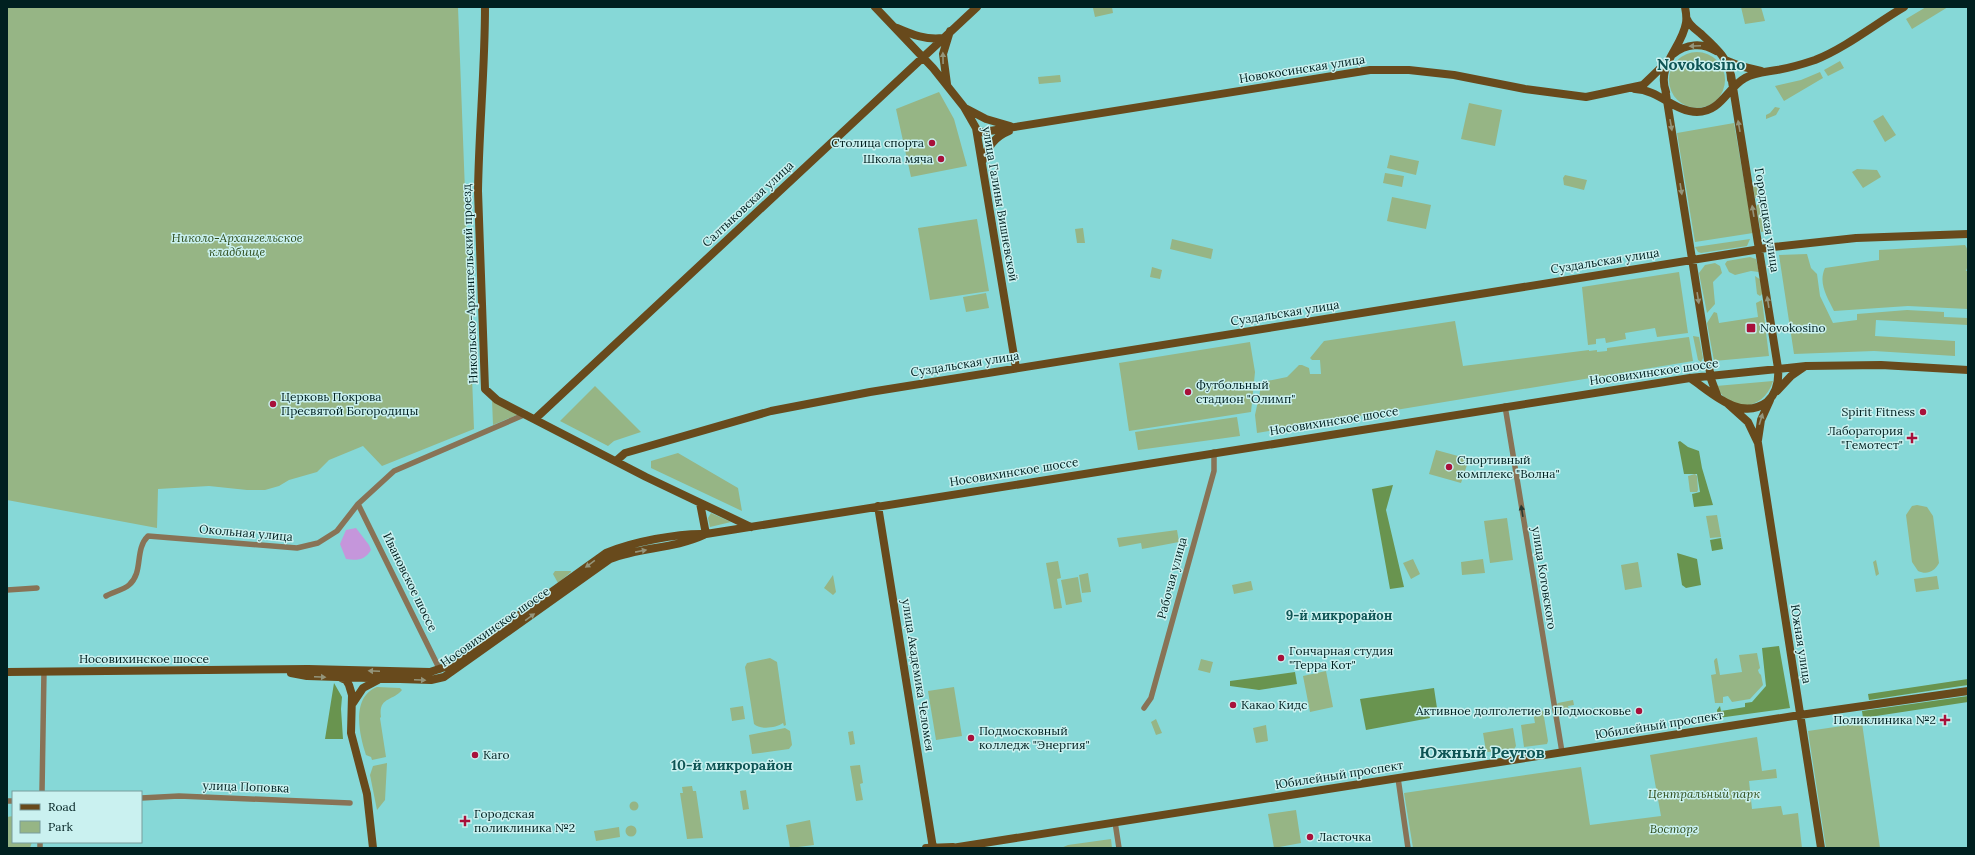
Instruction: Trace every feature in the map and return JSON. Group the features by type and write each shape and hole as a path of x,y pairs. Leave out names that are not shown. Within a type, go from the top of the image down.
{"street":[{"name":"Никольско-Архангельский проезд","path":"485,7 486,49 478,191 485,389 497,400 616,461 751,527"},
{"name":"улица Галины Вишневской","path":"875,7 923,57 948,86 964,107 974,124 977,133 1016,368"},
{"name":"Салтыковская улица","path":"535,419 977,7"},
{"path":"1685,7 1687,19 1685,29 1669,60 1663,76 1710,375 1712,385 1719,397"},
{"path":"1631,89 1644,89 1690,111 1703,112 1715,107 1723,100 1732,88 1745,77 1755,73 1801,64 1828,54 1904,7"},
{"path":"1687,19 1691,25 1709,41 1723,58 1731,75 1728,91 1723,100"},
{"path":"894,27 926,38 943,38"},
{"path":"948,86 942,60 951,30"},
{"path":"1631,89 1648,82 1682,48 1693,45 1707,46 1723,58 1747,68 1770,71"},
{"name":"Новокосинская улица","path":"977,133 1370,70 1409,70 1454,75 1525,89 1586,97 1631,89"},
{"name":"Городецкая улица","path":"1731,75 1778,368 1779,380 1773,396"},
{"path":"1665,88 1669,97 1678,106"},
{"path":"964,107 977,116 994,123 1021,127"},
{"path":"982,163 988,147 997,136 1021,127"},
{"name":"Суздальская улица","path":"616,461 626,453 792,406 1016,368 1759,249 1837,239 1968,234"},
{"name":"Носовихинское шоссе","path":"7,672 308,669 430,672 440,670 606,553 620,547 640,543 692,533 706,534 1214,452 1710,375 1806,366 1881,365 1968,370"},
{"path":"1728,404 1739,408 1752,409 1764,404 1791,376 1806,366"},
{"name":"Южная улица","path":"1690,378 1744,416 1751,426 1758,443 1821,848"},
{"name":"Южная улица","path":"1758,443 1761,420 1773,396"},
{"name":"улица Котовского","path":"1505,406 1562,752"},
{"name":"Окольная улица","path":"106,596 128,585 136,576 141,542 148,536 297,548 318,543 337,531 358,504 394,471 526,414"},
{"name":"Рабочая улица","path":"1144,708 1151,698 1214,471 1214,452"},
{"path":"700,503 704,516 706,534"},
{"name":"Ивановское шоссе","path":"358,504 440,670"},
{"name":"улица Академика Челомея","path":"878,506 931,848"},
{"path":"704,516 710,510 716,510"},
{"name":"Носовихинское шоссе","path":"282,670 307,676 431,680 444,677 610,560 623,554 691,541 706,534"},
{"path":"7,590 37,588"},
{"path":"42,791 44,671"},
{"path":"340,677 346,680 350,685 352,703 351,733 368,804 372,848"},
{"path":"352,703 363,688 381,678"},
{"name":"Юбилейный проспект","path":"931,848 952,848 1800,715 1968,691"},
{"path":"1398,778 1408,848"},
{"name":"улица Поповка","path":"142,798 179,796 350,803"},
{"path":"1115,822 1119,848"}],"green space":[{"name":"Николо-Архангельское кладбище","path":"7,7 458,7 474,429 382,466 363,446 329,460 317,472 289,480 279,486 265,490 247,490 209,486 158,489 157,528 7,500"},
{"path":"1112,7 1113,13 1095,17 1093,8"},
{"path":"1741,7 1761,7 1765,21 1745,24"},
{"path":"1926,7 1948,7 1912,29 1906,19"},
{"path":"1697,52 1708,54 1717,60 1723,69 1725,80 1723,91 1717,100 1708,106 1697,108 1686,106 1677,100 1671,91 1669,80 1671,69 1677,60 1686,54"},
{"path":"1840,61 1844,68 1828,76 1824,70"},
{"path":"1820,72 1823,78 1784,101 1775,86 1801,80"},
{"path":"1060,75 1061,82 1039,84 1038,77"},
{"name":"Столица спорта","path":"939,92 954,119 967,166 911,177 896,109"},
{"path":"1469,103 1502,110 1495,146 1461,139"},
{"path":"1775,107 1780,108 1776,115 1766,119 1766,115"},
{"path":"1883,115 1896,135 1885,142 1873,121"},
{"path":"1734,123 1753,233 1695,242 1677,133"},
{"path":"1390,155 1419,161 1416,175 1387,168"},
{"path":"1857,169 1877,170 1881,177 1863,188 1852,172"},
{"path":"1385,173 1404,176 1402,187 1383,183"},
{"path":"1565,175 1587,180 1584,190 1564,185 1563,178"},
{"path":"1759,184 1760,196 1755,198 1753,186"},
{"path":"1392,197 1431,205 1426,229 1387,221"},
{"path":"1761,204 1766,220 1767,231 1761,232 1756,206"},
{"path":"977,219 989,291 930,300 918,228"},
{"path":"1083,228 1085,243 1077,243 1075,229"},
{"path":"1172,239 1213,249 1211,259 1170,249"},
{"path":"1750,239 1747,246 1701,253 1698,252 1695,247"},
{"path":"1965,245 1968,251 1968,265 1966,271 1968,271 1968,309 1908,306 1834,311 1824,290 1822,279 1825,268 1879,260 1879,250"},
{"path":"1807,254 1811,268 1817,274 1820,296 1833,323 1857,320 1857,314 1907,310 1944,312 1944,317 1968,318 1968,325 1876,320 1875,336 1955,341 1955,356 1874,351 1794,354 1779,255"},
{"path":"1750,257 1756,259 1759,272 1751,271 1735,275 1729,272 1725,264 1727,261"},
{"path":"1715,263 1720,266 1722,273 1713,282 1715,304 1707,313 1699,273 1705,265"},
{"path":"1152,267 1162,270 1160,279 1150,277"},
{"path":"1679,272 1688,333 1657,337 1655,328 1625,333 1626,339 1606,343 1605,338 1596,339 1596,344 1588,345 1582,287"},
{"path":"1755,276 1761,280 1763,293 1760,296 1757,294"},
{"path":"986,293 989,308 966,312 963,297"},
{"path":"1762,300 1769,356 1714,361 1707,323 1714,312 1717,313 1719,323 1758,317 1756,303"},
{"path":"1455,321 1463,366 1589,350 1597,350 1597,352 1607,351 1607,348 1689,337 1693,361 1257,433 1255,415 1262,382 1287,377 1299,365 1309,368 1310,374 1321,374 1320,360 1312,360 1310,358 1324,341"},
{"path":"1693,336 1699,337 1703,358 1701,362 1698,360"},
{"name":"Футбольный стадион \"Олимп\"","path":"1250,342 1255,372 1251,412 1129,431 1119,363"},
{"path":"1773,381 1769,391 1762,398 1755,403 1746,405 1738,405 1730,401 1722,395 1716,386"},
{"path":"595,386 641,432 614,441 608,446 560,421"},
{"path":"492,400 519,414 493,425"},
{"path":"1237,417 1240,436 1138,450 1135,432"},
{"path":"1680,441 1688,447 1699,451 1702,468 1713,505 1694,507 1692,494 1700,492 1697,474 1684,474 1678,442"},
{"name":"Спортивный комплекс \"Волна\"","path":"1436,450 1469,459 1461,483 1429,474"},
{"path":"678,453 738,488 742,511 651,468 651,461"},
{"path":"1695,474 1697,476 1698,490 1697,492 1690,492 1688,476"},
{"path":"1393,485 1386,510 1404,587 1390,589 1372,489"},
{"path":"1917,505 1927,507 1933,516 1939,563 1933,571 1927,573 1918,571 1912,562 1906,515 1912,506"},
{"path":"711,513 731,522 710,527 708,518"},
{"path":"1717,515 1721,537 1710,538 1706,516"},
{"path":"1507,518 1513,560 1490,563 1484,521"},
{"path":"1177,530 1179,542 1142,549 1141,543 1119,547 1117,538"},
{"path":"1721,538 1723,549 1712,551 1710,540"},
{"path":"1677,553 1697,559 1701,585 1686,588 1682,585"},
{"path":"1413,559 1420,574 1411,579 1403,563"},
{"path":"1483,559 1485,573 1462,575 1461,562"},
{"path":"1876,560 1879,574 1876,576 1873,562"},
{"path":"1058,561 1061,578 1057,579 1062,608 1054,609 1046,563"},
{"path":"1638,562 1642,587 1625,590 1621,565"},
{"path":"555,571 571,572 558,583 553,574"},
{"path":"1088,573 1091,592 1082,593 1079,575"},
{"path":"833,575 836,592 833,595 824,588"},
{"path":"1937,576 1939,589 1916,592 1914,579"},
{"path":"1078,577 1082,602 1066,605 1061,580"},
{"path":"1251,581 1253,590 1234,594 1232,585"},
{"path":"1779,646 1790,708 1718,718 1717,710 1720,706 1721,711 1745,707 1745,703 1752,702 1766,686 1762,648"},
{"path":"1757,653 1760,668 1758,670 1761,675 1763,685 1750,699 1732,702 1728,696 1723,697 1723,703 1715,703 1711,675 1716,674 1715,659 1717,658 1720,675 1742,672 1739,655"},
{"path":"770,658 777,662 786,725 784,726 783,723 764,728 754,724 745,667 747,663"},
{"path":"1201,659 1213,662 1210,673 1198,670"},
{"path":"1326,671 1333,707 1310,712 1303,676"},
{"path":"1295,672 1297,684 1259,690 1230,686 1230,681"},
{"path":"1968,679 1968,685 1869,700 1868,694"},
{"path":"334,683 342,697 341,709 343,739 325,739"},
{"path":"377,687 400,688 402,690 387,700 382,706 380,718 386,757 372,760 371,757 366,755 363,746 359,717 363,699 369,692"},
{"path":"954,687 962,736 936,740 928,691"},
{"path":"1434,688 1437,708 1428,710 1430,718 1366,730 1360,699"},
{"path":"1968,696 1968,702 1863,718 1862,711"},
{"path":"1573,700 1574,705 1568,706 1570,715 1558,717 1556,705 1558,703"},
{"path":"743,706 745,719 732,721 730,708"},
{"path":"1543,711 1548,741 1547,744 1524,747 1521,725 1535,723 1533,712"},
{"path":"1156,719 1162,733 1156,735 1151,722"},
{"path":"1862,723 1880,848 1826,848 1808,731"},
{"path":"1266,725 1268,741 1256,743 1253,728"},
{"path":"785,728 790,731 792,745 789,749 752,754 749,735"},
{"path":"1513,728 1516,746 1514,749 1486,751 1483,733"},
{"path":"853,731 855,744 850,745 848,732"},
{"name":"Центральный парк","path":"1757,737 1762,771 1776,769 1777,778 1749,781 1752,809 1781,806 1783,815 1798,813 1802,848 1413,848 1404,793 1581,767 1590,825 1661,816 1650,755"},
{"path":"387,763 385,800 377,810 370,775 373,766"},
{"path":"860,765 863,783 860,784 863,800 856,801 850,766"},
{"path":"692,786 693,791 696,791 703,838 687,839 680,793 683,793 682,787"},
{"path":"746,790 749,809 743,810 740,791"},
{"path":"632,802 636,802 638,806 636,810 632,810 630,808 630,804"},
{"path":"1296,810 1301,843 1274,848 1268,814"},
{"path":"12,816 12,843 32,843 30,848 7,848 7,817"},
{"path":"810,820 814,845 790,848 786,825"},
{"path":"629,826 633,826 635,827 635,835 629,836 626,833 626,829"},
{"path":"619,827 620,837 596,841 594,831"},
{"path":"1111,839 1112,848 1061,848 1068,845"}],"shaded area":[{"path":"356,528 371,550 363,558 354,560 346,559 340,544 346,530"}],"place":[{"name":"Столица спорта","path":"932,143"},
{"name":"Школа мяча","path":"941,159"},
{"name":"Novokosino","path":"1751,328"},
{"name":"Футбольный стадион \"Олимп\"","path":"1188,392"},
{"name":"Церковь Покрова Пресвятой Богородицы","path":"273,404"},
{"name":"Spirit Fitness","path":"1923,412"},
{"name":"Лаборатория \"Гемотест\"","path":"1912,438"},
{"name":"Спортивный комплекс \"Волна\"","path":"1449,467"},
{"name":"Гончарная студия \"Терра Кот\"","path":"1281,658"},
{"name":"Какао Кидс","path":"1233,705"},
{"name":"Активное долголетие в Подмосковье","path":"1639,711"},
{"name":"Поликлиника №2","path":"1945,720"},
{"name":"Подмосковный колледж \"Энергия\"","path":"971,738"},
{"name":"Karo","path":"475,755"},
{"name":"Городская поликлиника №2","path":"465,821"},
{"name":"Ласточка","path":"1310,837"}],"district":[{"name":"Novokosino","path":"1701,64"},
{"name":"9-й микрорайон","path":"1339,615"},
{"name":"Южный Реутов","path":"1482,752"},
{"name":"10-й микрорайон","path":"732,765"}],"park label":[{"name":"Восторг","path":"1674,829"}]}
